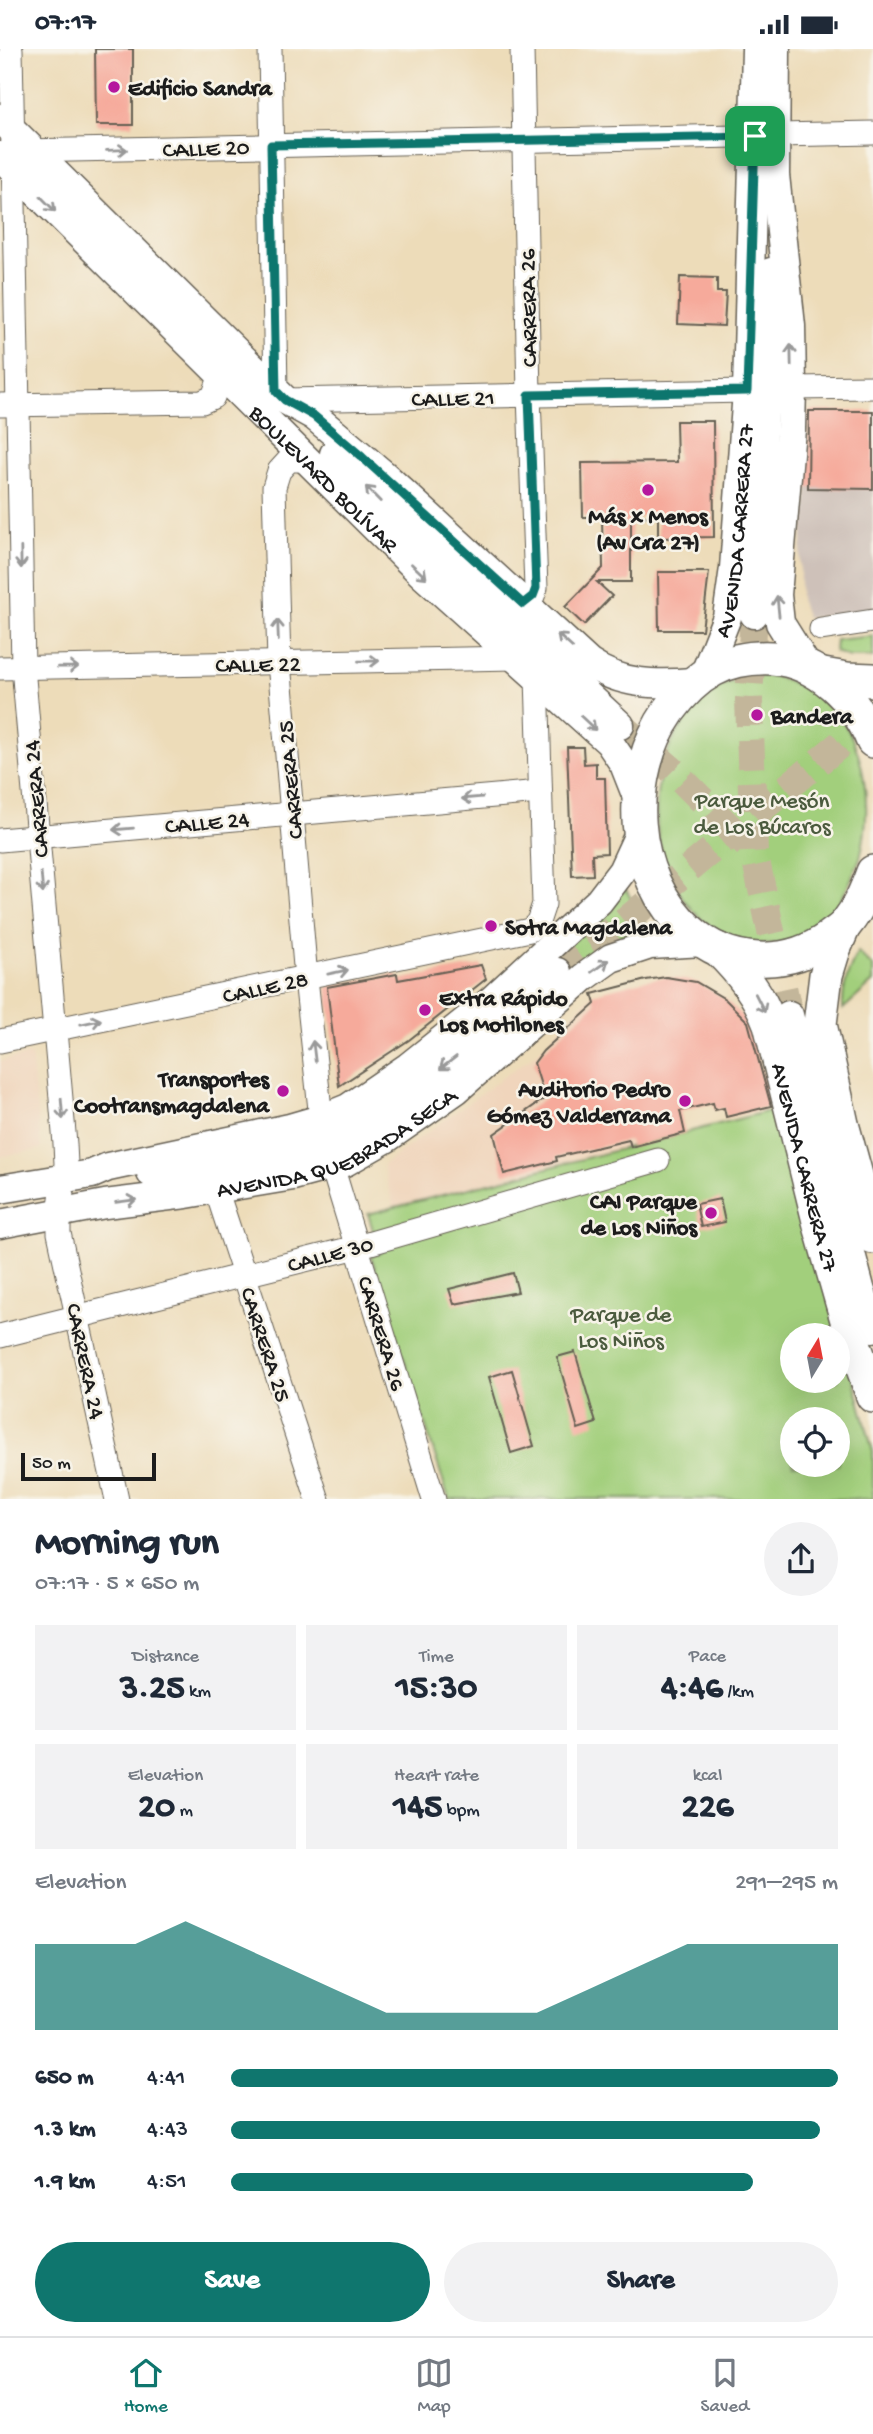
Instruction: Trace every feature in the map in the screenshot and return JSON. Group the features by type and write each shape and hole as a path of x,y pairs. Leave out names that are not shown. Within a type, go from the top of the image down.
{"highway":[{"path":"639,817 642,773 653,738 680,696 699,677 727,664 751,659 789,660 815,671 847,679 873,680"},
{"path":"815,671 858,713 873,741"},
{"name":"AVENIDA CARRERA 27","path":"639,817 647,863 664,900 677,918 751,985 764,1008 821,1229 850,1330 873,1396"},
{"path":"711,946 743,958 769,960 794,956 816,947 845,926 864,897 873,872"},
{"name":"AVENIDA CARRERA 27","path":"845,926 826,975 820,1024 826,1057 865,1176 873,1237"}],"main road":[{"name":"AVENIDA CARRERA 27","path":"756,49 765,136 775,175 791,326 792,388 777,603 780,623 815,671"},
{"name":"AVENIDA CARRERA 27","path":"699,677 727,617 732,596 765,136 776,49"},
{"name":"BOULEVARD BOLÍVAR","path":"10,146 221,375 305,460 422,574 615,750 628,773 639,817"},
{"name":"BOULEVARD BOLÍVAR","path":"10,146 281,395 314,416 362,457 589,663 610,676 634,683 668,684 699,677"},
{"path":"754,614 775,175"},
{"path":"281,395 387,509 620,725"},
{"name":"AVENIDA QUEBRADA SECA","path":"0,1189 263,1135 321,1119 348,1108 408,1067 492,1000 599,901 622,871 639,817"},
{"name":"AVENIDA QUEBRADA SECA","path":"0,1224 105,1204 293,1176 339,1164 387,1137 456,1090 583,978 611,958 650,945 711,946"},
{"path":"78,1175 136,1175 208,1169 291,1154 325,1143 365,1123 403,1098 453,1060 557,972"},
{"path":"789,1015 856,1275 873,1328"}],"street":[{"name":"CARRERA 24","path":"11,49 9,405 23,667 65,1144 78,1175 59,1213 59,1233 117,1499"},
{"path":"270,49 281,395"},
{"name":"CARRERA 26","path":"522,49 536,588 533,596 523,604"},
{"name":"CALLE 20","path":"10,146 271,145 873,133"},
{"path":"9,405 202,402 213,397 221,375"},
{"path":"792,388 873,387"},
{"name":"CALLE 21","path":"281,395 529,395 747,391"},
{"name":"CARRERA 25","path":"305,460 289,460 279,471 274,487 279,663 321,1119"},
{"path":"821,629 873,621"},
{"name":"CALLE 22","path":"0,668 515,658"},
{"path":"537,677 540,792"},
{"name":"CALLE 24","path":"0,840 540,792"},
{"name":"CALLE 28","path":"0,1041 530,930 538,922 544,904 540,792"},
{"name":"CALLE 30","path":"0,1336 364,1245 658,1160"},
{"name":"CARRERA 26","path":"339,1164 434,1499"},
{"name":"CARRERA 25","path":"216,1189 317,1499"}],"shaded area":[{"path":"809,411 873,411 873,611 807,618 800,599 800,561 808,488"},
{"path":"592,994 631,1147 394,1208 383,1165 538,1052"},
{"path":"31,1055 41,1149 0,1157 0,1061"}],"green space":[{"path":"873,636 873,657 849,657 835,652 836,640"},
{"name":"Parque Mesón de Los Búcaros","path":"768,675 812,692 825,701 839,717 858,754 866,796 866,817 860,858 845,892 830,916 799,938 760,944 735,938 711,927 692,909 677,888 666,865 656,814 663,764 673,740 691,712 707,696 726,684"},
{"path":"625,888 652,935 570,978 551,956"},
{"path":"858,952 873,967 873,982 843,1009 846,980"},
{"name":"Parque de Los Niños","path":"781,1108 838,1323 780,1323 780,1393 850,1393 850,1366 873,1452 873,1499 449,1499 371,1256 380,1253 368,1214"}],"building":[{"name":"Edificio Sandra","path":"95,49 133,49 133,125 96,125"},
{"path":"680,277 717,278 717,292 726,292 724,326 678,324"},
{"path":"809,411 873,411 873,489 808,488"},
{"name":"Más x Menos (Av Cra 27)","path":"676,421 713,421 714,537 658,538 658,516 631,517 631,582 597,582 612,596 584,625 565,607 603,568 602,517 583,517 582,463 677,462"},
{"path":"658,572 709,572 702,630 659,630"},
{"path":"567,747 583,747 584,764 596,763 596,778 605,778 607,853 592,854 593,875 572,876"},
{"path":"481,965 486,979 409,1040 339,1086 327,987 397,974 398,980"},
{"path":"666,977 696,982 725,999 748,1022 771,1106 726,1117 724,1108 715,1110 713,1103 680,1111 685,1133 631,1147 629,1140 556,1157 557,1161 504,1174 494,1134 545,1098 534,1063 543,1051 595,1004 592,994"},
{"name":"CAI Parque de Los Niños","path":"720,1199 725,1222 701,1227 696,1204"},
{"path":"513,1273 518,1292 454,1304 449,1289"},
{"path":"575,1352 596,1423 578,1429 557,1357"},
{"path":"512,1370 534,1446 511,1453 489,1377"}],"tunnel":[{"path":"754,614 749,698 754,852 789,1015"},
{"path":"557,972 623,923 844,741 873,721"},
{"path":"620,725 670,768 747,845"}],"place":[{"name":"Edificio Sandra","path":"114,87"},
{"name":"Más x Menos (Av Cra 27)","path":"648,490"},
{"name":"Bandera","path":"757,715"},
{"name":"Sotra Magdalena","path":"491,926"},
{"name":"Extra Rápido Los Motilones","path":"425,1010"},
{"name":"Transportes Cootransmagdalena","path":"283,1091"},
{"name":"Auditorio Pedro Gómez Valderrama","path":"685,1101"},
{"name":"CAI Parque de Los Niños","path":"711,1213"}],"route":[{"path":"755,136 747,391 529,395 536,588 533,596 523,604 383,474 314,416 285,400 276,391 271,145 755,136"}]}
